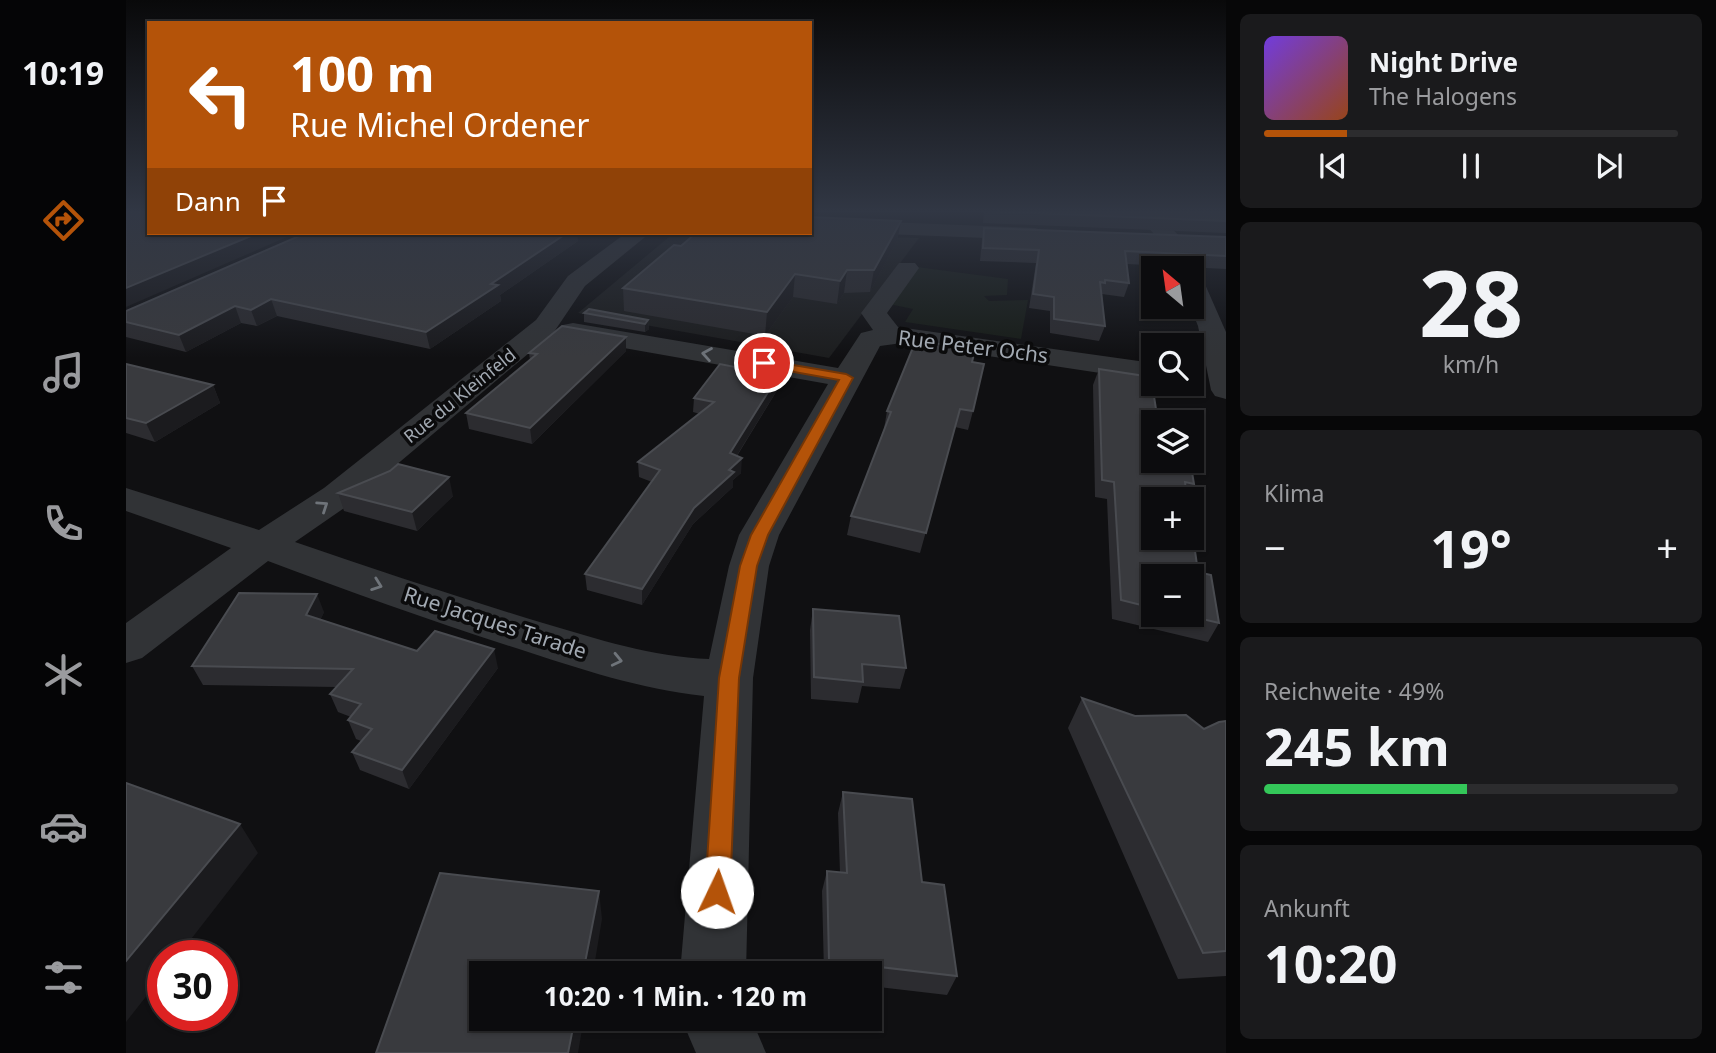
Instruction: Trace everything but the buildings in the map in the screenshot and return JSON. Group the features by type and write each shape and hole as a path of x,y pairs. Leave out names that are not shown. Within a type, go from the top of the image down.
{"street":[{"name":"Rue du Kleinfeld","path":"126,646 337,496 545,326 576,281 603,260"},
{"path":"891,337 874,313 907,268"},
{"path":"1204,303 1218,327 1225,386 1204,381"},
{"path":"545,326 846,378"},
{"name":"Rue Peter Ochs","path":"714,961 729,678 749,566 760,535 846,378 871,339 902,335 1141,370"},
{"path":"126,499 267,544"},
{"name":"Rue Jacques Tarade","path":"267,544 437,607 580,651 707,678 729,678"},
{"path":"721,1031 731,1053"}],"shaded area":[{"path":"641,260 902,260 829,358 578,313"},
{"path":"917,267 1008,279 1007,295 984,296 989,301 1028,300 1021,339 905,322 913,309 889,304"}],"route":[{"path":"717,892 729,678 749,566 760,535 846,378 764,363"}]}
